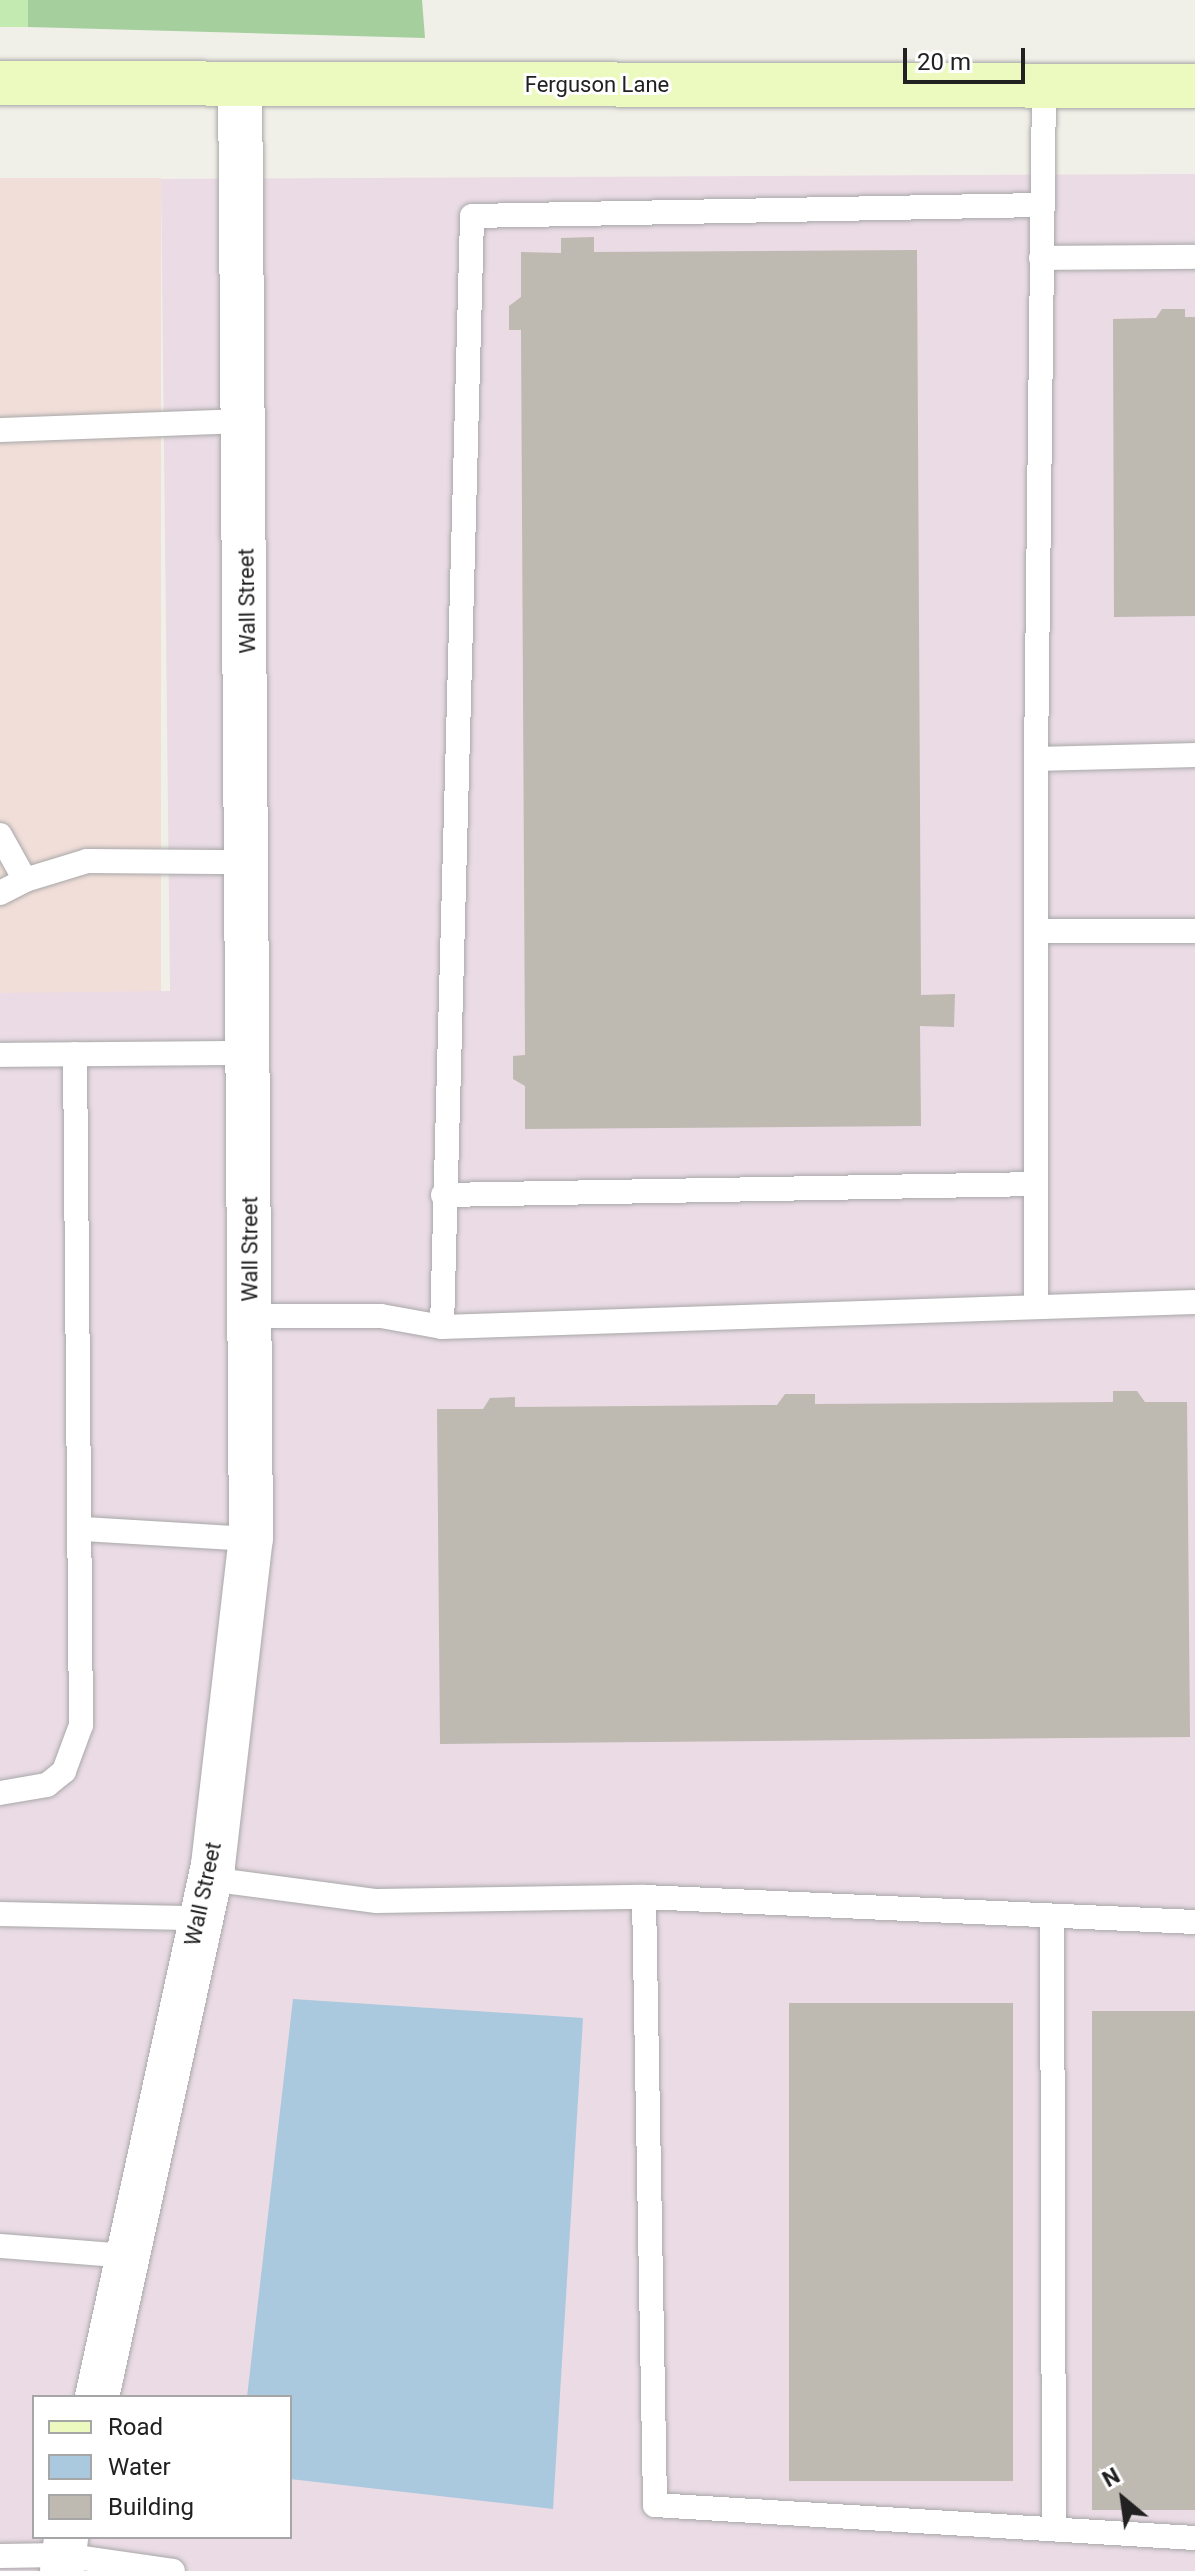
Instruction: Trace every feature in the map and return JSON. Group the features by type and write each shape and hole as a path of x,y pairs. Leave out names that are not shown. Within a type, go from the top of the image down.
{"street":[{"name":"Ferguson Lane","path":"0,83 240,87 1195,86"},
{"name":"Wall Street","path":"97,2395 203,1898 251,1539 249,862 240,87"}],"lane":[{"path":"1036,1307 1036,759 1044,86"},
{"path":"442,1327 443,1195 472,216 1042,205"},
{"path":"1041,258 1195,257"},
{"path":"0,430 245,421"},
{"path":"1036,759 1195,755"},
{"path":"0,835 25,880"},
{"path":"0,893 25,880 87,861 249,862"},
{"path":"1036,931 1195,931"},
{"path":"0,1055 250,1053"},
{"path":"0,1793 47,1785 76,1752 83,1529 75,1054"},
{"path":"443,1195 1036,1184"},
{"path":"250,1316 381,1316 442,1327 1195,1302"},
{"path":"83,1529 251,1539"},
{"path":"644,1897 655,2505 1195,2538"},
{"path":"0,1914 203,1898 377,1901 644,1897 1195,1922"},
{"path":"1052,1916 1054,2529"},
{"path":"0,2246 127,2256"},
{"path":"0,2556 63,2554 173,2571"}],"shaded area":[{"path":"1195,174 1195,2571 0,2571 0,993 170,991 161,179"},
{"path":"0,178 161,178 161,993 0,993"}],"green space":[{"path":"0,0 28,0 28,27 0,27"},
{"path":"28,0 422,0 425,38 28,27"}],"water":[{"path":"293,1999 583,2018 553,2509 292,2479 292,2395 247,2395"}],"building":[{"path":"594,237 594,252 917,250 921,995 955,994 954,1027 920,1026 921,1126 525,1129 525,1086 513,1079 513,1056 525,1055 521,330 509,330 509,306 521,297 521,252 561,253 561,238"},
{"path":"1162,309 1185,309 1185,317 1195,317 1195,616 1114,617 1113,319 1156,318"},
{"path":"1113,1391 1137,1391 1145,1402 1187,1402 1190,1737 440,1744 437,1409 483,1409 490,1398 515,1397 515,1407 777,1405 785,1394 815,1394 815,1404 1113,1402"},
{"path":"789,2003 1013,2003 1013,2481 789,2481"},
{"path":"1092,2011 1195,2011 1195,2510 1092,2510"}]}
